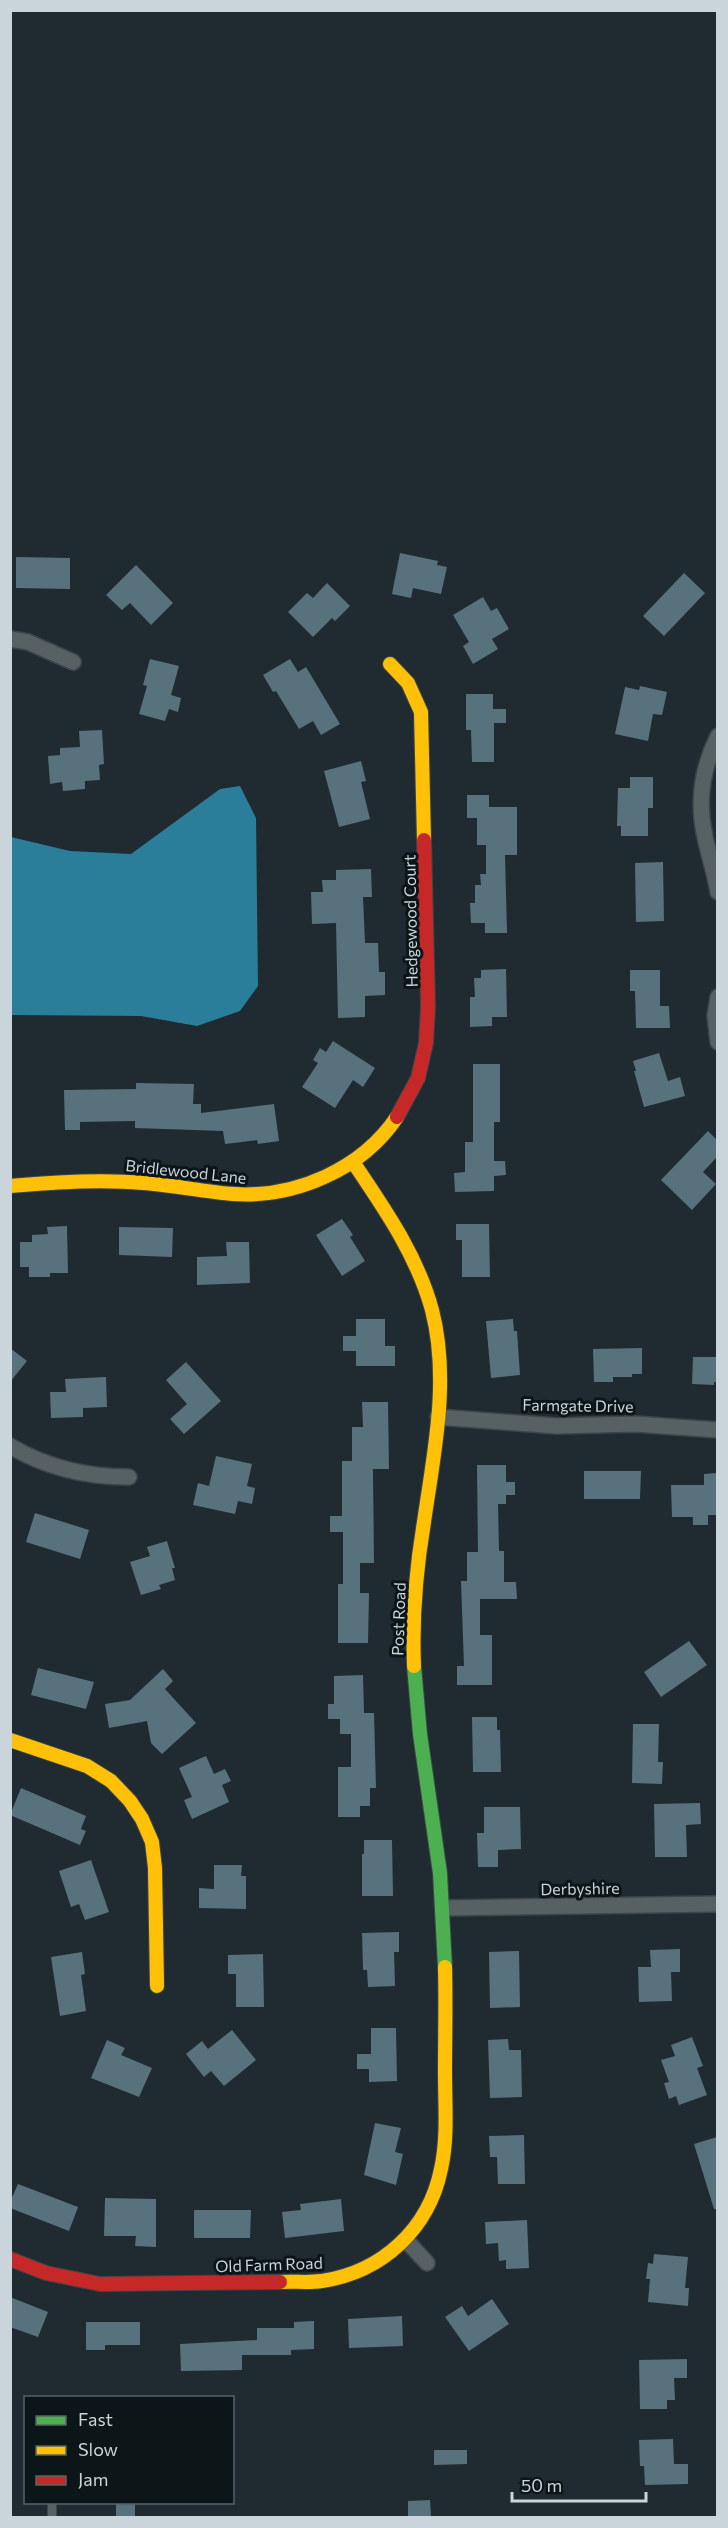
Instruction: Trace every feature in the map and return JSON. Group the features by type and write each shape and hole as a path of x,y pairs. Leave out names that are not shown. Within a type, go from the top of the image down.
{"street":[{"path":"10,639 28,642 73,662"},
{"name":"Hedgewood Court","path":"353,1162 375,1143 409,1098 418,1077 427,1032 421,712 408,684 390,664"},
{"path":"717,736 702,781 701,810 717,892"},
{"path":"717,997 717,1042"},
{"name":"Bridlewood Lane","path":"10,1186 57,1181 138,1181 228,1193 253,1194 296,1188 331,1176 353,1162"},
{"name":"Post Road","path":"353,1162 402,1236 428,1293 440,1358 438,1417 417,1566 413,1646 419,1743 435,1827 443,1908 445,2098"},
{"name":"Farmgate Drive","path":"438,1417 556,1426 635,1424 717,1430"},
{"path":"10,1446 75,1473 100,1477 129,1477"},
{"path":"10,1740 87,1766 111,1781 130,1801 142,1820 152,1842 155,1868 157,1986"},
{"name":"Derbyshire","path":"443,1908 717,1904"},
{"name":"Old Farm Road","path":"10,2259 70,2280 100,2284 320,2281 348,2275 371,2266 406,2240 420,2222 438,2183 444,2145 445,2098"},
{"path":"406,2240 428,2262"}],"water":[{"path":"240,786 256,818 258,986 240,1011 197,1026 141,1016 11,1015 11,837 70,851 131,854 220,789"}],"building":[{"path":"400,553 438,561 437,565 447,567 441,594 413,588 411,598 392,594"},
{"path":"16,557 70,558 70,589 16,588"},
{"path":"136,565 173,603 151,625 130,603 122,610 106,595"},
{"path":"684,573 705,593 664,636 643,616"},
{"path":"327,583 350,606 335,621 332,618 313,637 288,612 307,593 313,598"},
{"path":"483,597 491,611 497,608 509,629 492,639 498,649 473,664 463,646 469,642 453,615"},
{"path":"150,659 179,666 171,695 181,698 178,712 169,709 165,721 139,714 147,686 143,685"},
{"path":"290,659 298,672 306,667 340,724 321,735 313,721 299,729 276,691 273,692 263,675"},
{"path":"640,686 667,692 662,715 653,714 648,741 615,734 625,687 639,690"},
{"path":"466,694 493,694 493,709 506,709 506,723 494,723 494,762 472,762 471,730 466,730"},
{"path":"102,730 104,764 99,765 100,780 85,781 85,789 63,791 62,782 50,784 48,756 60,755 60,748 80,747 79,731"},
{"path":"361,761 366,781 361,782 370,819 339,827 324,771"},
{"path":"630,777 653,777 653,808 648,808 648,836 621,836 621,826 617,826 618,788 630,788"},
{"path":"467,795 489,795 489,807 517,807 517,855 505,855 507,933 485,933 485,923 471,923 470,903 475,903 475,885 481,885 480,874 486,874 486,845 477,845 477,818 467,818"},
{"path":"663,862 664,921 636,922 635,863"},
{"path":"371,869 372,897 363,897 365,943 378,943 379,972 385,972 385,995 365,996 365,1017 338,1018 336,923 312,924 311,892 323,892 322,880 336,880 336,870"},
{"path":"506,969 507,1017 492,1017 492,1026 470,1027 470,997 475,997 474,978 481,978 481,970"},
{"path":"630,970 660,970 660,1006 669,1006 670,1028 636,1028 635,991 630,991"},
{"path":"333,1041 375,1068 363,1087 353,1080 335,1108 302,1087 318,1063 313,1060 320,1048 326,1052"},
{"path":"659,1053 668,1081 680,1077 685,1096 644,1107 633,1061"},
{"path":"473,1064 500,1064 500,1122 494,1122 494,1161 505,1161 506,1175 494,1176 494,1191 455,1192 454,1173 465,1172 465,1142 473,1142"},
{"path":"136,1083 194,1084 193,1104 201,1104 201,1113 274,1104 279,1141 258,1144 257,1140 225,1144 223,1131 135,1128 135,1121 80,1122 80,1130 65,1130 64,1090 136,1089"},
{"path":"708,1131 717,1140 717,1157 703,1172 716,1184 692,1210 661,1180"},
{"path":"342,1219 353,1235 350,1237 365,1261 342,1276 316,1235"},
{"path":"456,1224 489,1224 490,1277 462,1277 462,1240 456,1240"},
{"path":"67,1226 68,1273 50,1273 50,1277 29,1277 29,1267 20,1267 20,1242 32,1242 32,1235 48,1234 47,1227"},
{"path":"119,1227 173,1228 172,1257 119,1255"},
{"path":"226,1242 249,1242 250,1283 197,1285 197,1257 227,1256"},
{"path":"356,1319 385,1319 385,1346 395,1346 395,1366 356,1366 356,1351 343,1351 343,1336 356,1336"},
{"path":"513,1319 514,1331 517,1331 520,1375 491,1378 486,1321"},
{"path":"10,1348 27,1361 10,1382"},
{"path":"642,1348 642,1374 632,1374 632,1377 613,1377 613,1382 594,1382 593,1349"},
{"path":"693,1357 717,1357 717,1382 714,1382 714,1385 692,1384"},
{"path":"186,1362 221,1401 184,1434 170,1419 187,1404 166,1380"},
{"path":"106,1377 107,1407 83,1408 83,1417 51,1418 50,1392 66,1392 65,1379"},
{"path":"362,1402 388,1402 389,1469 373,1469 374,1563 360,1563 360,1593 369,1593 368,1643 338,1643 338,1584 343,1584 343,1532 330,1532 330,1516 342,1516 342,1461 352,1461 352,1427 363,1427"},
{"path":"216,1456 252,1464 247,1486 255,1488 252,1504 238,1501 235,1514 193,1505 198,1483 209,1486"},
{"path":"477,1465 506,1465 506,1482 515,1482 515,1495 506,1495 506,1504 498,1504 499,1551 504,1551 504,1582 516,1582 517,1599 480,1599 480,1635 492,1635 492,1685 457,1685 457,1666 464,1666 461,1581 467,1581 467,1552 478,1552"},
{"path":"584,1471 641,1471 640,1499 584,1499"},
{"path":"717,1473 717,1515 708,1515 708,1525 693,1525 693,1517 672,1517 671,1485 704,1485 704,1474"},
{"path":"35,1513 89,1530 80,1559 26,1542"},
{"path":"167,1541 175,1568 172,1568 175,1580 159,1585 161,1589 141,1595 130,1562 150,1556 147,1547"},
{"path":"689,1641 707,1665 661,1697 644,1672"},
{"path":"38,1668 94,1682 86,1709 31,1695"},
{"path":"163,1669 173,1681 165,1689 196,1723 162,1754 151,1743 147,1721 109,1728 105,1704 130,1700"},
{"path":"363,1675 364,1713 374,1713 376,1788 370,1788 370,1806 360,1806 360,1817 338,1817 338,1767 351,1767 351,1734 340,1734 340,1719 328,1719 328,1704 334,1704 334,1676"},
{"path":"472,1717 497,1717 497,1730 500,1730 501,1772 473,1772"},
{"path":"633,1724 659,1724 658,1762 663,1762 662,1784 632,1783"},
{"path":"206,1756 214,1774 225,1769 231,1781 222,1785 229,1802 192,1819 184,1800 192,1797 179,1768"},
{"path":"21,1788 86,1816 81,1829 86,1831 80,1845 10,1815"},
{"path":"700,1803 701,1824 686,1825 687,1857 655,1857 654,1804"},
{"path":"484,1807 520,1807 521,1849 498,1850 498,1867 478,1867 477,1833 484,1833"},
{"path":"364,1840 392,1840 393,1896 362,1896"},
{"path":"91,1860 109,1912 85,1920 79,1904 71,1907 59,1871"},
{"path":"214,1865 242,1865 241,1876 246,1876 246,1909 199,1908 199,1888 214,1889"},
{"path":"399,1932 399,1952 394,1952 395,1986 368,1987 367,1970 363,1970 362,1933"},
{"path":"680,1949 680,1972 671,1972 672,2001 639,2002 638,1967 651,1967 650,1950"},
{"path":"519,1951 520,2007 490,2008 489,1952"},
{"path":"82,1952 85,1974 81,1975 86,2011 60,2016 51,1957"},
{"path":"263,1954 264,2007 236,2007 236,1974 228,1974 228,1955"},
{"path":"371,2028 396,2028 397,2081 369,2082 369,2069 357,2069 357,2054 371,2054"},
{"path":"232,2030 256,2060 224,2086 211,2071 204,2077 186,2054 202,2041 208,2049"},
{"path":"692,2037 703,2066 697,2068 707,2095 679,2105 676,2096 669,2099 664,2083 669,2082 661,2060 675,2056 671,2045"},
{"path":"508,2039 509,2050 521,2050 522,2097 490,2098 488,2040"},
{"path":"107,2040 125,2048 121,2055 152,2068 139,2097 91,2078"},
{"path":"375,2123 401,2128 395,2152 403,2154 396,2185 364,2175"},
{"path":"524,2135 525,2184 498,2184 497,2157 490,2157 489,2136"},
{"path":"717,2137 717,2209 714,2209 694,2144"},
{"path":"18,2184 78,2207 69,2231 10,2208 10,2202"},
{"path":"105,2198 156,2199 156,2247 135,2246 136,2236 104,2236"},
{"path":"341,2199 344,2231 285,2238 282,2212 301,2210 300,2204"},
{"path":"194,2210 251,2210 250,2238 194,2238"},
{"path":"527,2220 529,2268 506,2269 506,2260 499,2261 498,2243 486,2244 485,2222"},
{"path":"654,2254 688,2257 685,2288 689,2288 688,2306 648,2302 650,2279 646,2279 648,2263 653,2264"},
{"path":"10,2297 48,2312 38,2337 10,2327"},
{"path":"492,2299 509,2324 469,2351 445,2317 462,2306 468,2316"},
{"path":"402,2316 403,2346 349,2348 348,2319"},
{"path":"314,2321 314,2349 291,2350 291,2355 242,2355 242,2370 181,2371 180,2344 257,2340 257,2328 294,2328 294,2322"},
{"path":"86,2322 140,2322 140,2345 105,2345 105,2350 86,2350"},
{"path":"687,2359 687,2378 674,2378 675,2400 667,2400 667,2409 640,2409 639,2360"},
{"path":"673,2439 674,2464 688,2464 688,2484 645,2485 644,2466 640,2466 639,2440"},
{"path":"434,2450 467,2450 467,2464 434,2465"},
{"path":"430,2500 431,2517 408,2517 408,2501"},
{"path":"116,2504 135,2504 135,2517 116,2517"}],"traffic: fast":[{"path":"414,1666 420,1734 440,1873 445,1967"}],"traffic: slow":[{"path":"390,664 408,683 421,712 424,840"},
{"path":"10,1186 110,1181 234,1194 281,1191 304,1185 346,1165 365,1152 397,1117"},
{"path":"353,1162 409,1251 426,1290 437,1336 440,1389 436,1443 417,1576 414,1666"},
{"path":"10,1740 87,1766 111,1781 130,1801 142,1819 152,1842 155,1868 157,1986"},
{"path":"280,2282 322,2281 364,2268 400,2244 426,2211 435,2191 445,2145 445,1967"}],"traffic: jam":[{"path":"397,1117 418,1078 426,1043 428,1006 424,840"},
{"path":"10,2259 46,2273 100,2284 280,2282"}]}
